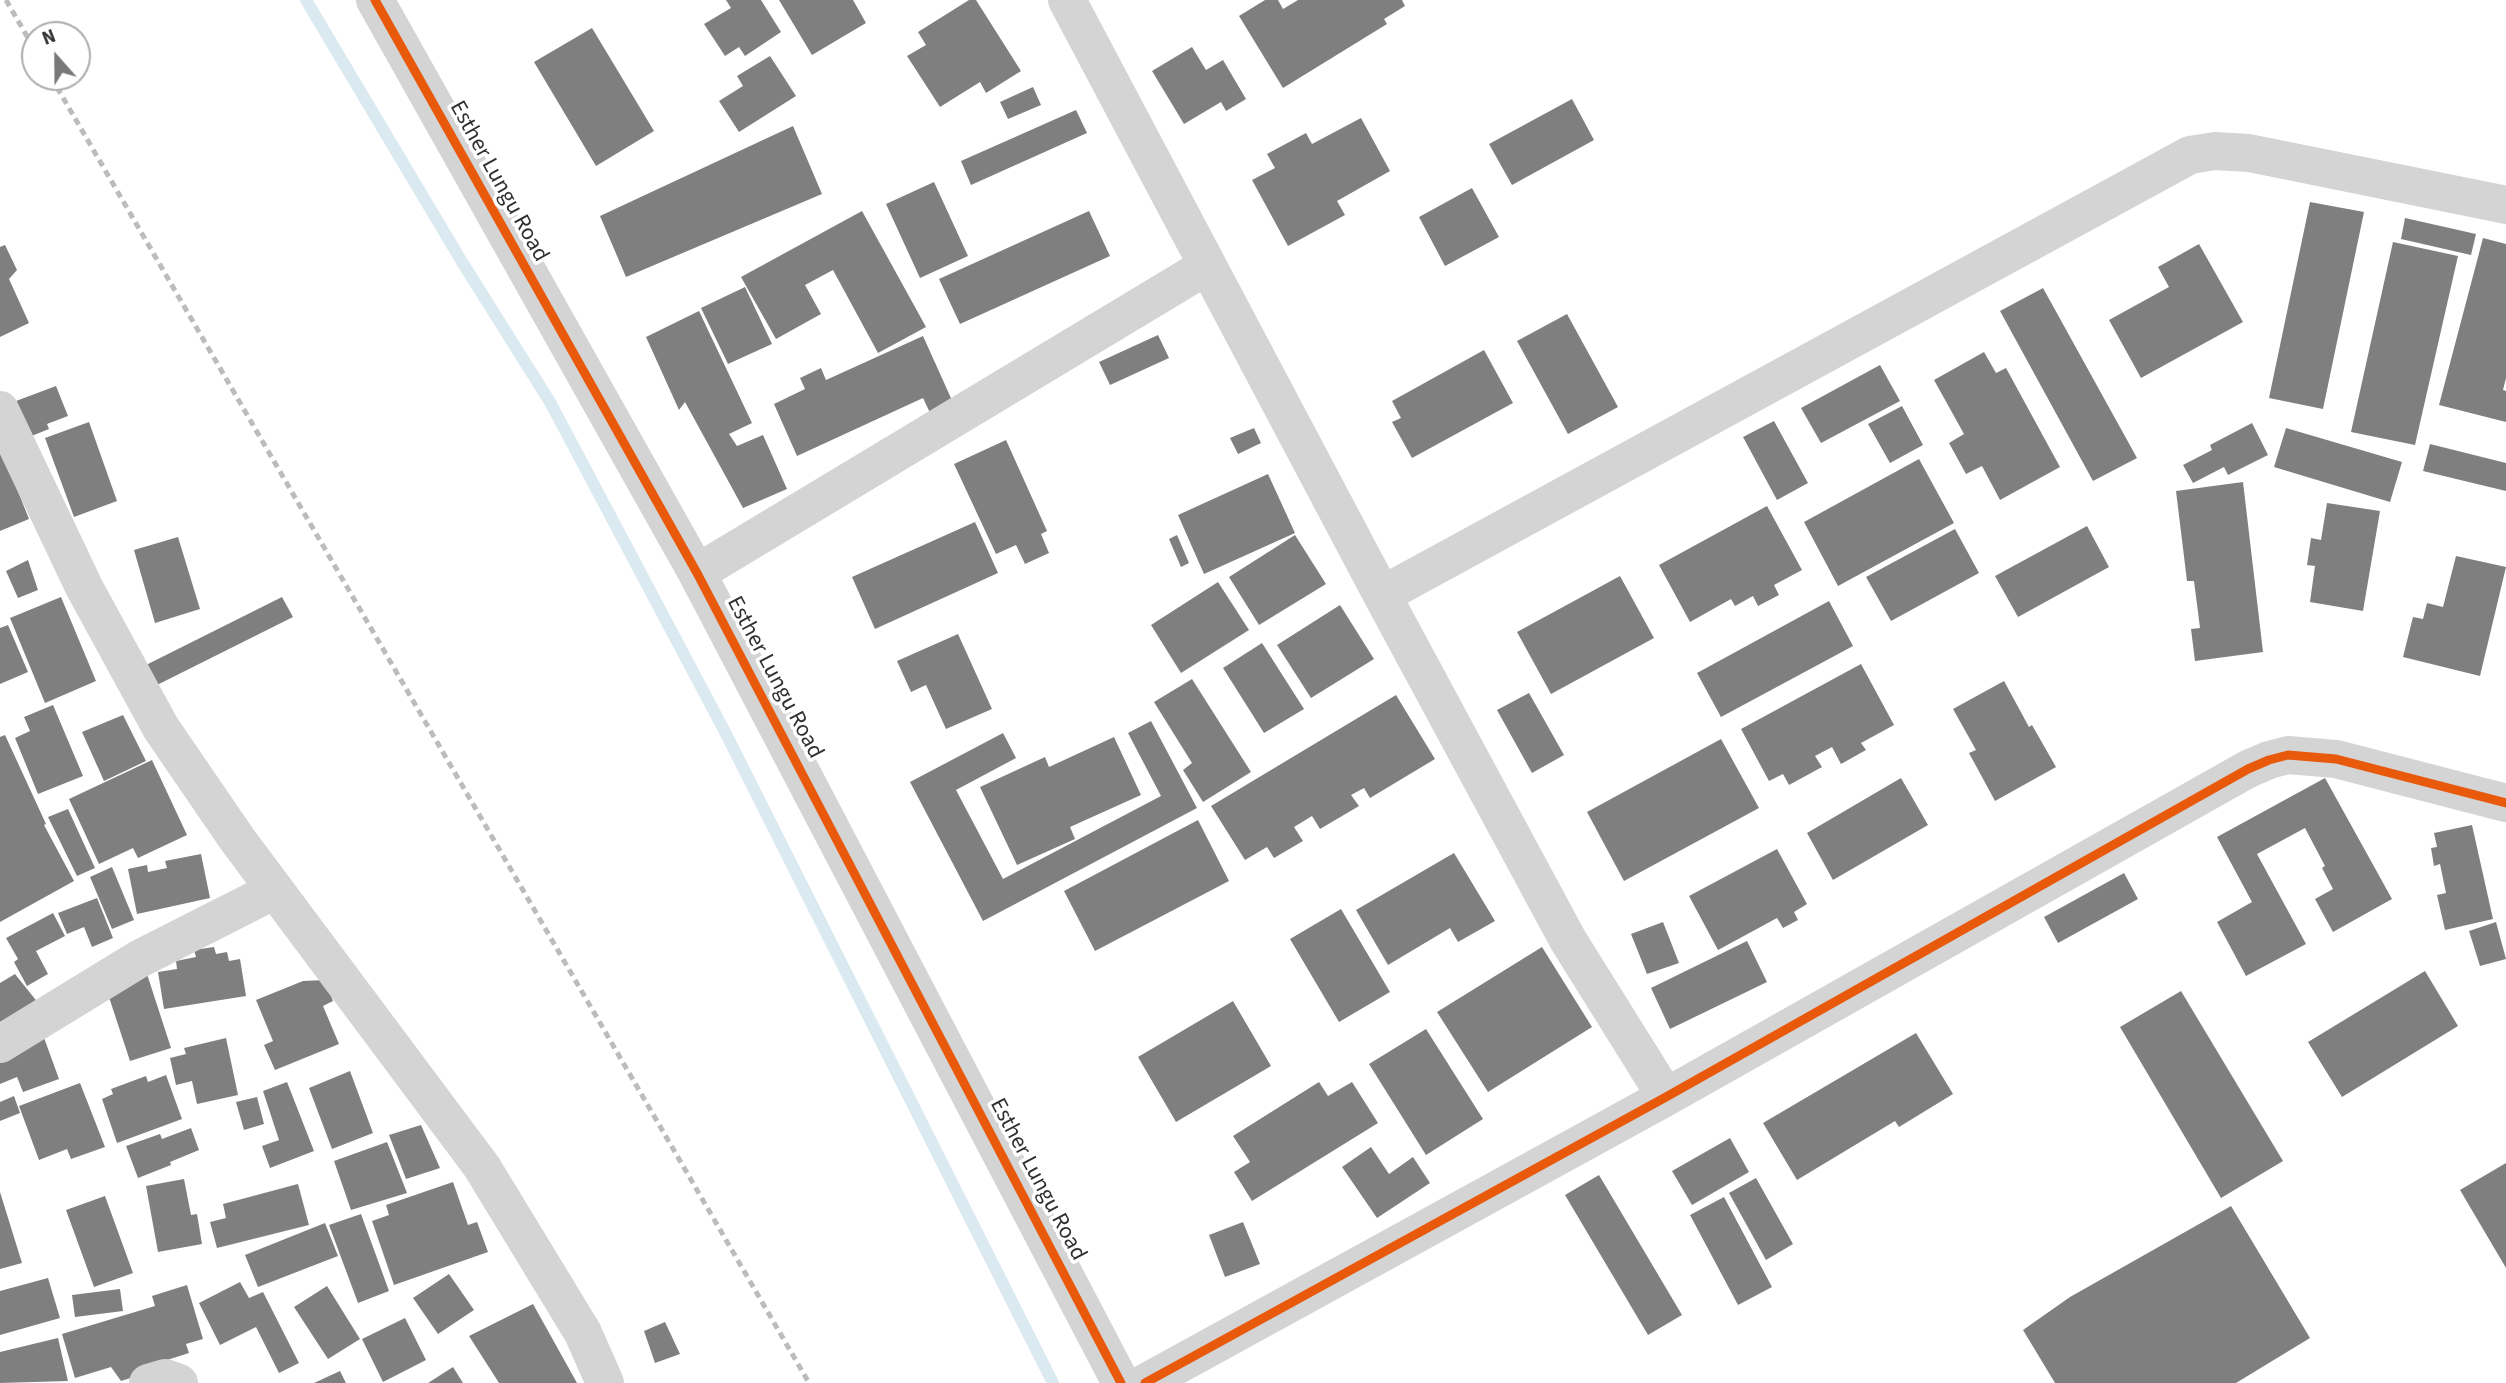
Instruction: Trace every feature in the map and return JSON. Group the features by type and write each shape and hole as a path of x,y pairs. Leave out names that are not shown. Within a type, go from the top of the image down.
{"street":[{"name":"Esther Lungu Road","path":"375,0 698,573 1121,1383"},
{"path":"1067,0 1567,940 1666,1097"},
{"path":"1382,596 2190,155 2215,151 2249,153 2506,205"},
{"path":"698,573 1208,266"},
{"path":"0,410 84,587 161,728 237,839 482,1167 583,1333 605,1383"},
{"path":"1146,1383 1666,1097 2248,769 2269,760 2288,755 2336,759 2506,803"},
{"path":"0,1044 139,960 275,890"},
{"path":"148,1383 165,1378 179,1383"}],"building":[{"path":"726,0 761,0 781,32 745,56 739,47 725,56 704,24 731,8"},
{"path":"779,0 853,0 866,23 812,55"},
{"path":"969,0 976,0 1021,71 986,93 980,82 940,107 907,56 926,45 918,32"},
{"path":"1265,0 1278,0 1283,9 1298,0 1402,0 1405,6 1384,19 1387,24 1283,88 1239,16"},
{"path":"592,28 654,131 596,166 534,62"},
{"path":"1192,47 1206,70 1223,60 1246,99 1226,111 1221,102 1184,124 1152,71"},
{"path":"770,56 796,96 739,132 719,101 743,86 737,76"},
{"path":"1033,87 1041,105 1008,119 1000,102"},
{"path":"1572,99 1594,140 1512,185 1489,144"},
{"path":"1076,110 1087,133 971,185 961,161"},
{"path":"1361,118 1390,171 1337,201 1345,215 1288,246 1252,180 1275,168 1267,154 1306,133 1312,144"},
{"path":"793,126 822,194 626,277 600,216"},
{"path":"934,182 968,256 920,278 886,204"},
{"path":"1472,188 1499,237 1445,266 1419,217"},
{"path":"2310,202 2364,212 2323,409 2269,398"},
{"path":"862,211 926,327 878,353 833,270 805,285 821,314 776,339 741,277"},
{"path":"1089,211 1110,256 960,324 939,279"},
{"path":"2405,218 2476,234 2471,255 2401,239"},
{"path":"2483,238 2506,244 2506,378 2503,390 2506,391 2506,422 2439,405"},
{"path":"2393,242 2458,256 2415,445 2351,432"},
{"path":"2199,244 2243,322 2141,378 2109,320 2169,287 2158,267"},
{"path":"5,245 17,270 9,279 29,323 0,337 0,247"},
{"path":"745,287 772,344 728,364 701,308"},
{"path":"2043,288 2137,458 2093,481 2000,311"},
{"path":"699,311 752,423 729,434 737,446 763,435 787,489 743,508 685,402 679,410 646,337"},
{"path":"1567,314 1618,407 1568,434 1517,341"},
{"path":"1158,335 1169,358 1110,385 1099,362"},
{"path":"923,336 955,407 932,417 923,398 797,456 774,404 805,389 800,378 821,368 826,380"},
{"path":"1484,350 1513,403 1412,458 1392,422 1401,418 1392,401"},
{"path":"1984,352 1996,373 2006,368 2060,467 2000,500 1982,466 1966,474 1949,443 1964,434 1934,380"},
{"path":"1880,365 1900,401 1821,443 1801,408"},
{"path":"56,386 68,416 47,424 49,429 29,437 16,401"},
{"path":"1902,406 1923,445 1890,463 1868,424"},
{"path":"1774,421 1808,483 1777,500 1743,437"},
{"path":"89,422 117,501 74,517 45,438"},
{"path":"2252,423 2268,455 2228,475 2224,467 2193,483 2183,465 2212,450 2210,445"},
{"path":"1254,428 1261,443 1238,454 1230,438"},
{"path":"2286,428 2402,462 2390,502 2274,467"},
{"path":"1006,440 1047,531 1041,534 1049,553 1025,564 1016,545 996,554 954,464"},
{"path":"2430,444 2506,463 2506,491 2423,471"},
{"path":"0,446 29,519 0,531"},
{"path":"1919,459 1954,523 1838,586 1804,522"},
{"path":"1268,474 1295,533 1204,574 1178,515"},
{"path":"2243,482 2263,652 2195,661 2191,629 2200,628 2194,581 2187,581 2176,491"},
{"path":"2327,503 2380,511 2363,611 2310,602 2315,566 2307,565 2311,538 2321,540"},
{"path":"1767,506 1802,570 1774,585 1779,595 1758,606 1753,596 1735,606 1731,599 1690,622 1659,565"},
{"path":"975,522 998,573 875,629 852,577"},
{"path":"2087,526 2109,567 2018,617 1995,576"},
{"path":"1955,529 1979,573 1891,621 1866,577"},
{"path":"1177,535 1189,563 1181,567 1169,539"},
{"path":"1295,535 1326,584 1259,625 1229,577"},
{"path":"178,537 200,609 155,623 134,550"},
{"path":"2456,556 2506,567 2480,676 2403,657 2413,617 2423,619 2427,603 2443,607"},
{"path":"28,560 38,590 18,598 6,571"},
{"path":"1620,576 1654,638 1551,694 1517,632"},
{"path":"1218,582 1249,630 1181,673 1151,625"},
{"path":"61,597 96,681 45,703 10,618"},
{"path":"282,597 293,617 151,688 140,668"},
{"path":"1829,601 1853,646 1721,717 1697,673"},
{"path":"1340,605 1374,659 1311,698 1277,645"},
{"path":"8,625 28,672 0,684 0,628"},
{"path":"958,634 992,709 946,729 926,685 911,692 897,661"},
{"path":"1262,643 1304,709 1264,733 1223,668"},
{"path":"1861,664 1894,725 1861,743 1866,750 1841,764 1832,747 1815,756 1822,767 1789,785 1783,774 1769,781 1741,729"},
{"path":"1192,679 1251,772 1203,802 1183,770 1192,763 1154,702"},
{"path":"2004,681 2029,727 2032,725 2056,767 1995,801 1969,753 1976,750 1953,709"},
{"path":"1529,693 1564,755 1532,773 1497,710"},
{"path":"1396,695 1435,759 1370,798 1364,788 1351,795 1359,806 1320,829 1312,816 1294,827 1303,841 1274,858 1267,847 1245,860 1211,806"},
{"path":"53,705 83,776 38,794 15,738 30,731 24,717"},
{"path":"123,715 146,761 104,781 82,732"},
{"path":"1151,721 1197,808 983,921 910,782 1003,733 1016,758 956,790 1003,879 1161,796 1128,733"},
{"path":"5,735 46,824 44,825 74,881 0,922 0,737"},
{"path":"1114,737 1141,795 1070,827 1075,839 1017,865 980,787 1045,757 1049,767"},
{"path":"1721,739 1759,808 1624,881 1587,812"},
{"path":"152,760 187,835 138,858 133,848 99,864 69,799"},
{"path":"1901,778 1928,825 1833,880 1807,833"},
{"path":"2325,778 2392,899 2333,932 2315,899 2333,889 2322,868 2325,866 2305,828 2257,854 2306,944 2246,976 2217,922 2252,902 2217,837"},
{"path":"68,809 95,868 77,876 48,817"},
{"path":"1198,820 1229,881 1095,951 1064,891"},
{"path":"2472,825 2493,919 2445,930 2437,895 2446,893 2440,864 2434,866 2431,848 2437,847 2434,833"},
{"path":"1777,849 1807,904 1794,912 1798,920 1783,928 1777,918 1718,950 1689,896"},
{"path":"1454,853 1495,921 1458,942 1450,928 1388,965 1356,910"},
{"path":"201,854 210,898 137,914 128,869 147,865 148,872 167,868 165,861"},
{"path":"112,867 134,920 112,929 90,877"},
{"path":"2124,873 2138,899 2058,943 2044,917"},
{"path":"97,898 113,938 92,947 84,927 67,934 58,913"},
{"path":"1341,909 1390,992 1339,1022 1290,939"},
{"path":"53,913 65,936 36,951 48,974 27,986 14,962 18,959 6,938"},
{"path":"1663,922 1679,963 1647,974 1631,934"},
{"path":"2496,922 2506,959 2480,966 2469,931"},
{"path":"1747,941 1767,982 1670,1029 1651,988"},
{"path":"214,947 216,954 227,952 229,961 240,959 246,996 164,1009 158,972 177,969 176,961 196,957 194,950"},
{"path":"1542,947 1592,1027 1488,1092 1437,1012"},
{"path":"146,971 171,1048 130,1061 105,985"},
{"path":"2425,971 2458,1026 2342,1097 2308,1042"},
{"path":"15,974 43,1009 0,1032 0,983"},
{"path":"325,980 333,1001 323,1006 339,1044 275,1070 264,1045 273,1041 256,1000 303,981"},
{"path":"2181,991 2283,1161 2221,1198 2120,1027"},
{"path":"1233,1001 1271,1066 1176,1122 1138,1057"},
{"path":"1426,1029 1483,1119 1426,1155 1369,1064"},
{"path":"1916,1033 1953,1094 1899,1127 1895,1121 1797,1180 1763,1123"},
{"path":"43,1035 59,1079 23,1092 17,1077 0,1084 0,1052"},
{"path":"226,1038 238,1095 197,1104 192,1081 176,1085 170,1058 186,1054 184,1048"},
{"path":"350,1071 373,1133 332,1149 309,1088"},
{"path":"166,1075 182,1119 117,1143 102,1099 113,1094 111,1089 146,1076 148,1082"},
{"path":"287,1082 314,1151 270,1168 262,1146 279,1140 263,1091"},
{"path":"1319,1082 1328,1096 1352,1082 1378,1123 1252,1201 1234,1172 1250,1162 1233,1136"},
{"path":"80,1083 105,1147 71,1159 67,1149 39,1160 19,1106"},
{"path":"14,1096 20,1113 0,1121 0,1102"},
{"path":"257,1097 264,1124 244,1130 236,1102"},
{"path":"421,1125 440,1168 406,1179 389,1135"},
{"path":"191,1128 199,1150 138,1178 126,1146 160,1134 162,1139"},
{"path":"1730,1138 1749,1172 1692,1205 1672,1171"},
{"path":"387,1142 407,1193 351,1210 334,1161"},
{"path":"1371,1147 1389,1174 1413,1157 1430,1183 1377,1218 1342,1167"},
{"path":"2506,1163 2506,1268 2460,1190"},
{"path":"1599,1175 1682,1315 1648,1335 1565,1195"},
{"path":"1756,1178 1793,1244 1766,1260 1729,1193"},
{"path":"184,1179 191,1215 197,1214 202,1244 158,1252 146,1186"},
{"path":"453,1182 468,1225 477,1222 488,1252 394,1285 372,1221 389,1215 386,1205"},
{"path":"298,1184 309,1225 217,1248 210,1222 226,1218 223,1204"},
{"path":"0,1192 22,1263 0,1269"},
{"path":"105,1196 133,1273 94,1287 66,1210"},
{"path":"1724,1197 1772,1287 1738,1305 1690,1215"},
{"path":"2231,1206 2310,1338 2236,1383 2055,1383 2023,1330 2070,1297"},
{"path":"361,1214 389,1291 358,1303 329,1225"},
{"path":"1243,1222 1260,1264 1225,1277 1209,1235"},
{"path":"325,1223 338,1256 258,1287 245,1255"},
{"path":"449,1274 474,1310 438,1334 413,1298"},
{"path":"48,1278 60,1318 0,1335 0,1291"},
{"path":"240,1282 249,1298 263,1292 299,1363 279,1373 256,1327 220,1345 199,1303"},
{"path":"187,1285 203,1339 186,1344 189,1353 167,1360 169,1366 121,1381 111,1367 75,1378 62,1334 155,1306 152,1296"},
{"path":"327,1286 360,1339 328,1359 294,1307"},
{"path":"120,1289 123,1311 75,1317 72,1295"},
{"path":"533,1304 577,1383 499,1383 469,1336"},
{"path":"405,1318 426,1360 383,1382 362,1339"},
{"path":"665,1322 680,1354 655,1363 644,1331"},
{"path":"58,1338 68,1381 0,1383 0,1352"},
{"path":"453,1367 463,1383 428,1383"},
{"path":"340,1371 346,1383 314,1383"}],"waterway":[{"path":"306,0 462,262 550,402 724,730 1053,1383"}],"railway":[{"path":"6,0 21,26"},
{"path":"59,91 809,1383"}],"cycle path":[{"path":"375,0 697,573 1121,1383"},
{"path":"1145,1383 1666,1097 2248,769 2269,760 2288,755 2336,759 2506,803"}]}
